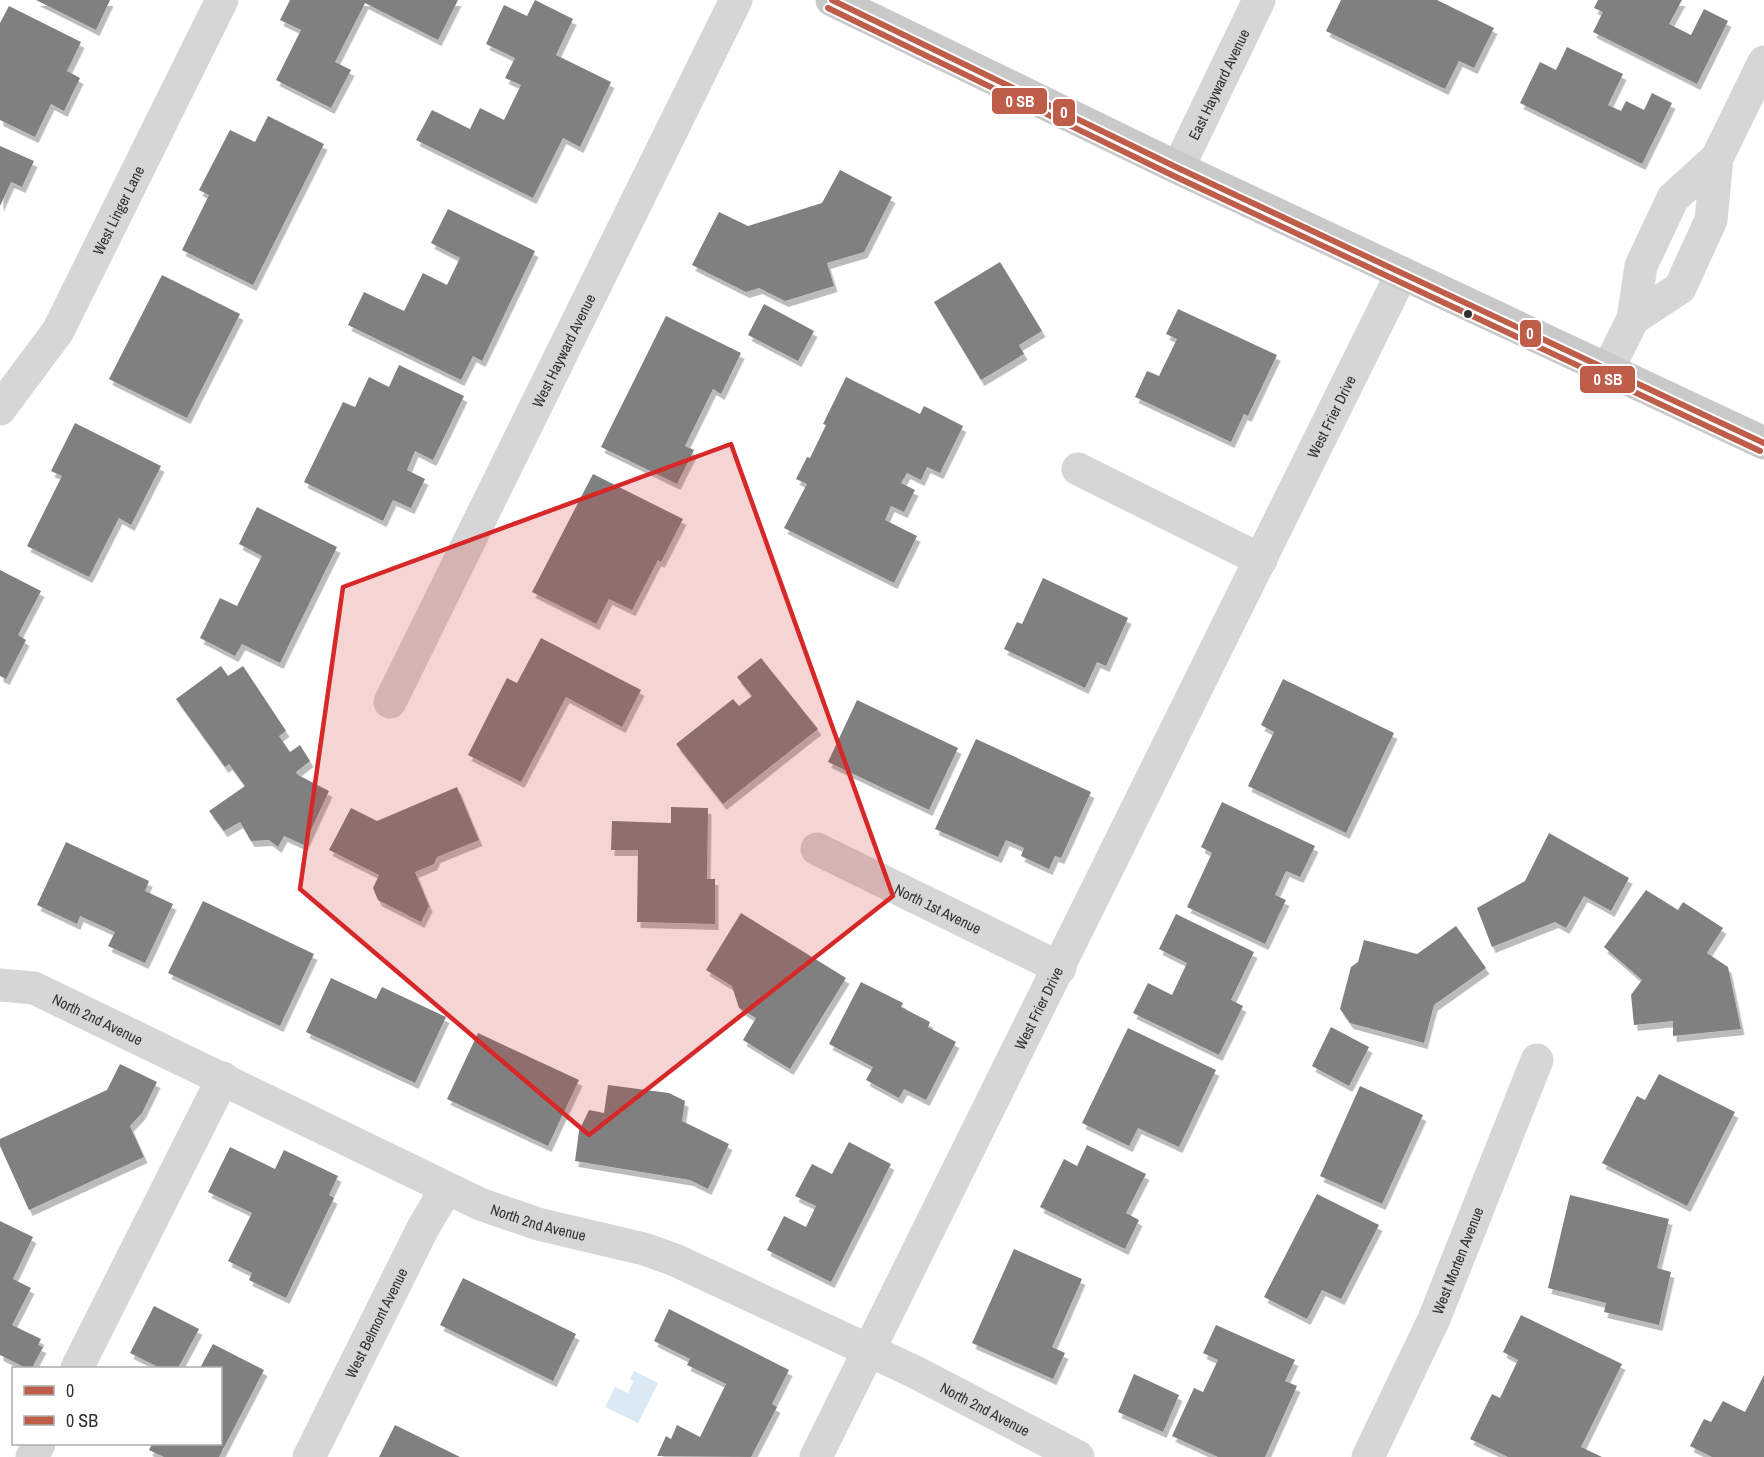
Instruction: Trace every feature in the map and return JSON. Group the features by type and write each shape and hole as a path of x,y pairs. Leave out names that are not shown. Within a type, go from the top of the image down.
{"main road":[{"path":"832,0 1178,168 1764,443"}],"street":[{"name":"West Linger Lane","path":"0,409 58,331 222,0"},
{"name":"West Hayward Avenue","path":"390,702 736,0"},
{"name":"East Hayward Avenue","path":"1178,168 1259,0"},
{"path":"1633,319 1680,288 1712,220 1717,158 1764,62"},
{"path":"1608,369 1633,319 1641,267 1673,198 1717,158"},
{"name":"West Frier Drive","path":"816,1457 1402,273"},
{"path":"1078,469 1261,560"},
{"name":"North 1st Avenue","path":"818,849 1060,968"},
{"name":"North 2nd Avenue","path":"0,985 34,988 480,1204 538,1224 644,1249 675,1260 915,1372 1078,1457"},
{"name":"West Morten Avenue","path":"1368,1457 1434,1318 1537,1059"},
{"path":"78,1367 223,1078"},
{"name":"West Belmont Avenue","path":"309,1457 423,1228 446,1189"}],"highlighted area":[{"path":"731,444 893,896 589,1135 300,889 343,587"}],"shaded area":[{"path":"634,1371 658,1383 638,1423 605,1407 615,1387 628,1393 634,1381 630,1379"}],"building":[{"path":"36,0 110,0 96,30"},
{"path":"290,0 458,0 438,40 365,3 335,62 351,70 331,108 276,80 301,30 280,20"},
{"path":"535,0 573,19 556,55 611,82 580,147 563,138 533,198 416,140 432,110 470,129 480,108 504,120 521,85 505,78 515,58 486,44 504,5 527,16"},
{"path":"1341,0 1437,0 1494,28 1474,68 1459,61 1445,89 1326,31"},
{"path":"1598,0 1682,0 1669,24 1691,35 1704,9 1728,21 1697,84 1593,32 1603,12 1594,8"},
{"path":"9,6 81,42 67,71 80,78 64,111 51,104 35,137 0,120 0,23"},
{"path":"1567,47 1623,74 1608,105 1621,111 1626,101 1644,110 1652,93 1672,103 1642,164 1520,103 1540,62 1556,70"},
{"path":"268,116 324,144 253,285 182,250 209,195 199,190 230,130 255,142"},
{"path":"0,146 34,161 22,187 11,182 0,206"},
{"path":"840,170 892,197 864,252 827,263 834,286 785,301 759,288 746,292 692,265 719,212 748,226 822,203"},
{"path":"448,209 535,251 482,361 473,356 461,380 348,325 364,292 404,311 423,273 447,285 460,258 431,243"},
{"path":"1000,262 1042,331 1019,345 1024,354 981,380 934,302"},
{"path":"162,275 240,314 187,418 109,379"},
{"path":"764,304 814,331 798,361 748,335"},
{"path":"1178,309 1277,355 1248,416 1244,414 1231,442 1135,397 1147,371 1159,376 1177,339 1166,334"},
{"path":"666,316 741,353 721,394 713,389 685,446 694,450 677,484 601,447"},
{"path":"399,365 464,396 433,460 415,451 407,470 425,479 411,508 393,500 383,521 304,482 343,402 355,407 369,377 389,387"},
{"path":"846,377 920,414 924,406 963,426 940,473 927,467 921,480 907,473 901,483 915,490 904,512 891,506 885,520 917,536 894,583 784,528 807,484 796,479 807,457 810,458 826,425 823,424"},
{"path":"75,423 161,466 131,525 119,518 89,577 27,546 62,476 51,471"},
{"path":"593,474 683,519 661,562 658,560 632,610 609,599 596,624 532,592"},
{"path":"257,507 337,547 280,663 242,644 235,656 200,638 220,598 237,606 262,556 239,544"},
{"path":"0,570 41,591 18,635 26,640 6,679 0,676"},
{"path":"1043,578 1128,618 1106,666 1097,662 1085,688 1004,649 1017,622 1022,624"},
{"path":"541,638 641,690 622,727 566,697 521,782 468,755 507,678 517,683"},
{"path":"761,658 818,729 723,804 676,744 733,699 739,706 752,696 737,677"},
{"path":"221,666 228,676 243,666 286,731 279,736 290,752 300,745 310,761 296,772 298,775 329,791 304,845 284,836 278,847 269,840 251,841 240,822 224,831 209,811 245,786 229,764 225,767 176,699"},
{"path":"1283,679 1394,733 1346,833 1248,786 1274,732 1261,725"},
{"path":"857,700 958,748 929,810 828,762"},
{"path":"976,739 1091,792 1061,858 1055,856 1049,869 1021,856 1024,848 1006,840 998,857 935,829"},
{"path":"457,787 479,840 437,857 434,864 415,872 429,906 421,922 378,900 373,888 379,875 329,850 351,808 377,821"},
{"path":"1222,802 1315,846 1300,877 1286,871 1275,895 1286,900 1265,944 1187,907 1212,853 1201,847"},
{"path":"671,807 708,808 707,879 715,879 715,924 637,922 638,850 611,850 612,821 671,823"},
{"path":"1549,833 1629,878 1611,911 1584,896 1566,928 1555,922 1492,947 1477,908 1525,881"},
{"path":"66,842 149,881 145,891 173,904 145,963 108,946 115,932 80,916 77,924 37,905"},
{"path":"1646,890 1678,910 1683,902 1723,928 1707,953 1728,967 1741,1029 1673,1036 1673,1021 1634,1025 1631,995 1642,980 1604,947"},
{"path":"203,901 314,954 280,1026 168,973"},
{"path":"741,913 846,978 790,1069 743,1040 756,1018 739,1008 732,986 706,970"},
{"path":"1176,914 1254,952 1231,1000 1243,1006 1219,1055 1133,1013 1148,983 1172,995 1187,963 1159,949"},
{"path":"1456,926 1486,968 1434,1005 1424,1043 1350,1023 1340,1009 1351,967 1358,962 1364,940 1417,954"},
{"path":"331,978 376,999 382,987 446,1017 415,1083 306,1032"},
{"path":"861,982 903,1003 901,1007 930,1022 928,1027 956,1042 926,1100 904,1089 899,1098 866,1080 873,1067 829,1044"},
{"path":"1331,1027 1369,1047 1349,1086 1312,1066"},
{"path":"1128,1028 1216,1070 1179,1147 1138,1128 1129,1146 1082,1123"},
{"path":"478,1033 579,1080 548,1146 447,1099"},
{"path":"120,1064 157,1082 142,1113 130,1126 144,1157 29,1210 0,1146 0,1139 107,1090"},
{"path":"1659,1074 1735,1112 1687,1206 1602,1163 1637,1096 1645,1100"},
{"path":"608,1085 669,1093 685,1101 682,1121 729,1144 708,1189 690,1180 575,1161 579,1131 589,1110 604,1113"},
{"path":"1360,1086 1423,1115 1382,1204 1320,1176"},
{"path":"849,1142 891,1164 831,1282 767,1250 784,1216 806,1227 816,1206 795,1196 812,1164 832,1174"},
{"path":"1087,1145 1146,1174 1126,1213 1139,1220 1125,1249 1040,1207 1064,1159 1077,1166"},
{"path":"230,1147 275,1169 284,1150 338,1176 329,1195 334,1198 286,1298 249,1280 252,1273 228,1261 252,1213 208,1192"},
{"path":"1317,1194 1379,1225 1341,1299 1322,1290 1307,1319 1264,1297"},
{"path":"1570,1195 1669,1219 1657,1268 1671,1272 1659,1325 1604,1312 1606,1303 1548,1288"},
{"path":"0,1221 33,1237 13,1279 31,1288 12,1325 41,1339 38,1345 43,1347 33,1367 24,1367 0,1355"},
{"path":"1014,1249 1082,1279 1052,1347 1065,1353 1053,1379 972,1343"},
{"path":"463,1278 576,1334 553,1381 440,1325"},
{"path":"154,1306 199,1329 179,1367 158,1367 130,1353"},
{"path":"669,1309 789,1370 772,1404 777,1407 751,1457 657,1456 666,1436 671,1439 677,1425 700,1437 726,1384 687,1365 690,1359 654,1341"},
{"path":"1521,1315 1622,1364 1581,1447 1602,1457 1508,1457 1470,1439 1492,1394 1500,1398 1518,1360 1503,1352"},
{"path":"1216,1325 1295,1360 1285,1381 1297,1386 1265,1457 1218,1457 1172,1436 1194,1388 1203,1392 1218,1360 1203,1353"},
{"path":"213,1344 264,1370 219,1457 164,1457 149,1450 152,1445 222,1445 222,1367 201,1367"},
{"path":"1134,1374 1179,1395 1163,1432 1118,1412"},
{"path":"1764,1375 1764,1457 1712,1457 1690,1446 1704,1419 1711,1422 1723,1401 1745,1412"},
{"path":"395,1425 460,1457 379,1457"}],"transit line":[{"name":"0","path":"832,0 1178,168 1764,443"},
{"path":"828,8 1174,176 1760,451"}]}
